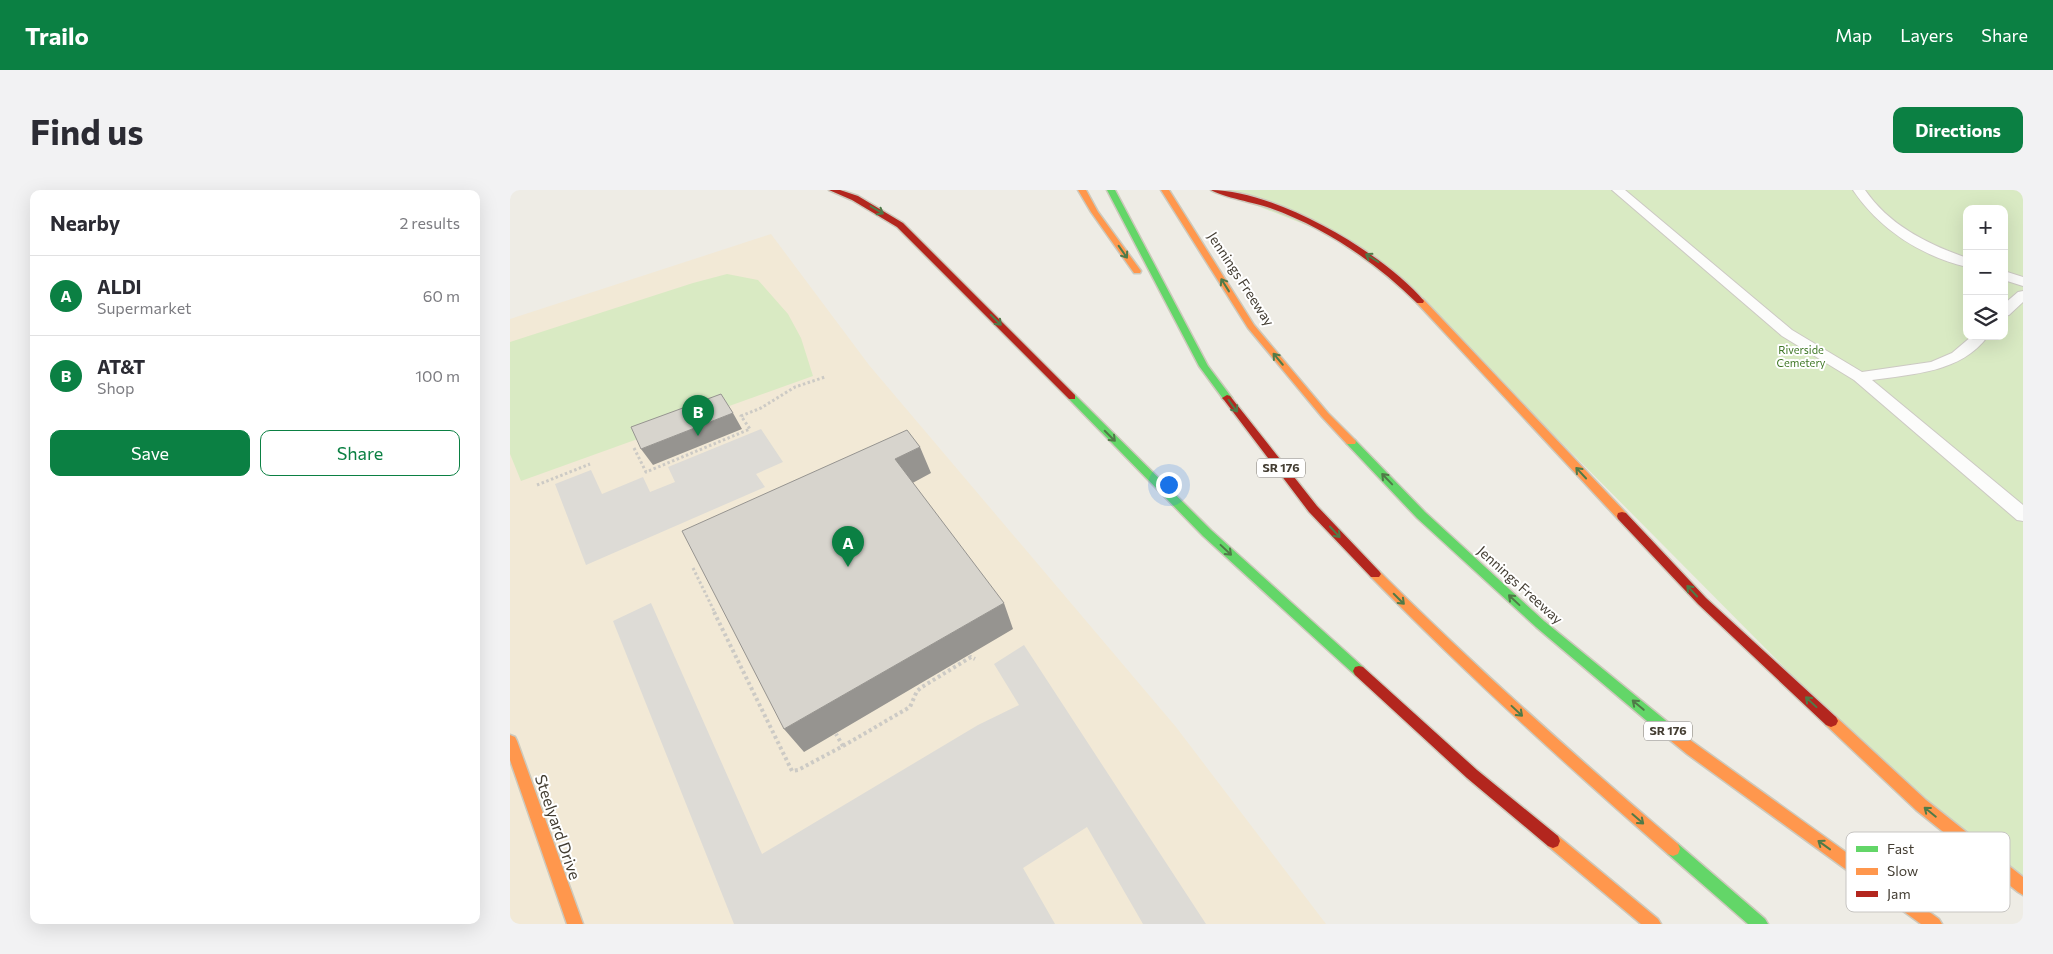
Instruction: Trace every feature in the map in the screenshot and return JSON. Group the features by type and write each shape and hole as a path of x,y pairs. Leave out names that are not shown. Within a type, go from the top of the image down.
{"main road":[{"path":"833,190 855,198 900,225 1214,540 1472,774 1653,924"},
{"path":"1082,190 1095,212 1141,277"},
{"name":"SR 176","path":"1111,190 1204,366 1313,509 1414,614 1585,774 1760,924"},
{"name":"Jennings Freeway","path":"1165,190 1251,326 1326,415 1421,515 1540,624 1692,750 1846,861"},
{"path":"1176,190 1187,225"},
{"path":"1215,190 1266,205 1311,223 1344,240 1381,264 1409,289 1702,601 1921,805 1955,832"},
{"path":"1152,293 1204,366"},
{"name":"Steelyard Drive","path":"510,740 575,924"},
{"path":"2010,877 2023,887"},
{"name":"Jennings Freeway","path":"1917,912 1934,924"}],"lane":[{"path":"1618,190 1787,333 1859,377 2023,515"},
{"path":"1860,190 1866,202 1895,227 1922,244 1963,261"},
{"path":"2008,276 2023,282"},
{"path":"2008,308 2023,295"},
{"path":"1859,377 1934,366 1957,356 1976,340"}],"path":[{"path":"634,448 646,472 750,429 741,416 762,408 794,388 825,377"},
{"path":"538,485 590,464"},
{"path":"692,568 792,771 798,770 843,746 910,706 922,687 972,657 974,659"},
{"path":"836,734 843,746"}],"shaded area":[{"path":"771,234 869,365 1176,727 1326,924 510,924 510,319"},
{"path":"761,429 783,462 756,474 765,487 586,565 555,484 591,470 602,494 643,477 650,492 675,482 668,467"},
{"path":"651,603 762,854 978,725 1019,705 994,664 1024,645 1206,924 1143,924 1087,827 1023,868 1055,924 734,924 613,621"}],"green space":[{"name":"Riverside Cemetery","path":"1217,190 2023,190 2023,887 2010,877 2010,832 1955,832 1921,805 1409,289 1344,240"},
{"path":"727,274 758,280 788,314 801,338 813,376 521,481 510,454 510,342 693,283"}],"building":[{"path":"721,394 733,413 641,449 631,427"},
{"path":"907,430 920,447 895,459 1004,603 784,729 682,531"}],"traffic: fast":[{"path":"1111,190 1204,366 1227,398"},
{"path":"1072,397 1207,533 1359,671"},
{"path":"1351,442 1421,515 1540,624 1665,728"},
{"path":"1673,849 1760,924"}],"traffic: slow":[{"path":"1082,190 1095,212 1137,271"},
{"path":"1165,190 1251,326 1325,415 1351,442"},
{"path":"1420,301 1622,516"},
{"path":"1375,574 1447,646 1521,715 1673,849"},
{"path":"1831,721 1921,805 1955,832"},
{"path":"1665,728 1692,750 1846,861"},
{"path":"510,741 575,924"},
{"path":"1553,841 1653,924"},
{"path":"2010,877 2023,887"},
{"path":"1917,912 1934,924"}],"traffic: jam":[{"path":"833,190 855,198 900,225 1072,397"},
{"path":"1215,190 1272,206 1326,230 1376,262 1420,301"},
{"path":"1227,398 1313,509 1375,574"},
{"path":"1622,516 1702,601 1831,721"},
{"path":"1359,671 1472,774 1553,841"}],"place":[{"name":"AT&T","path":"698,436"},
{"name":"ALDI","path":"848,567"}]}
